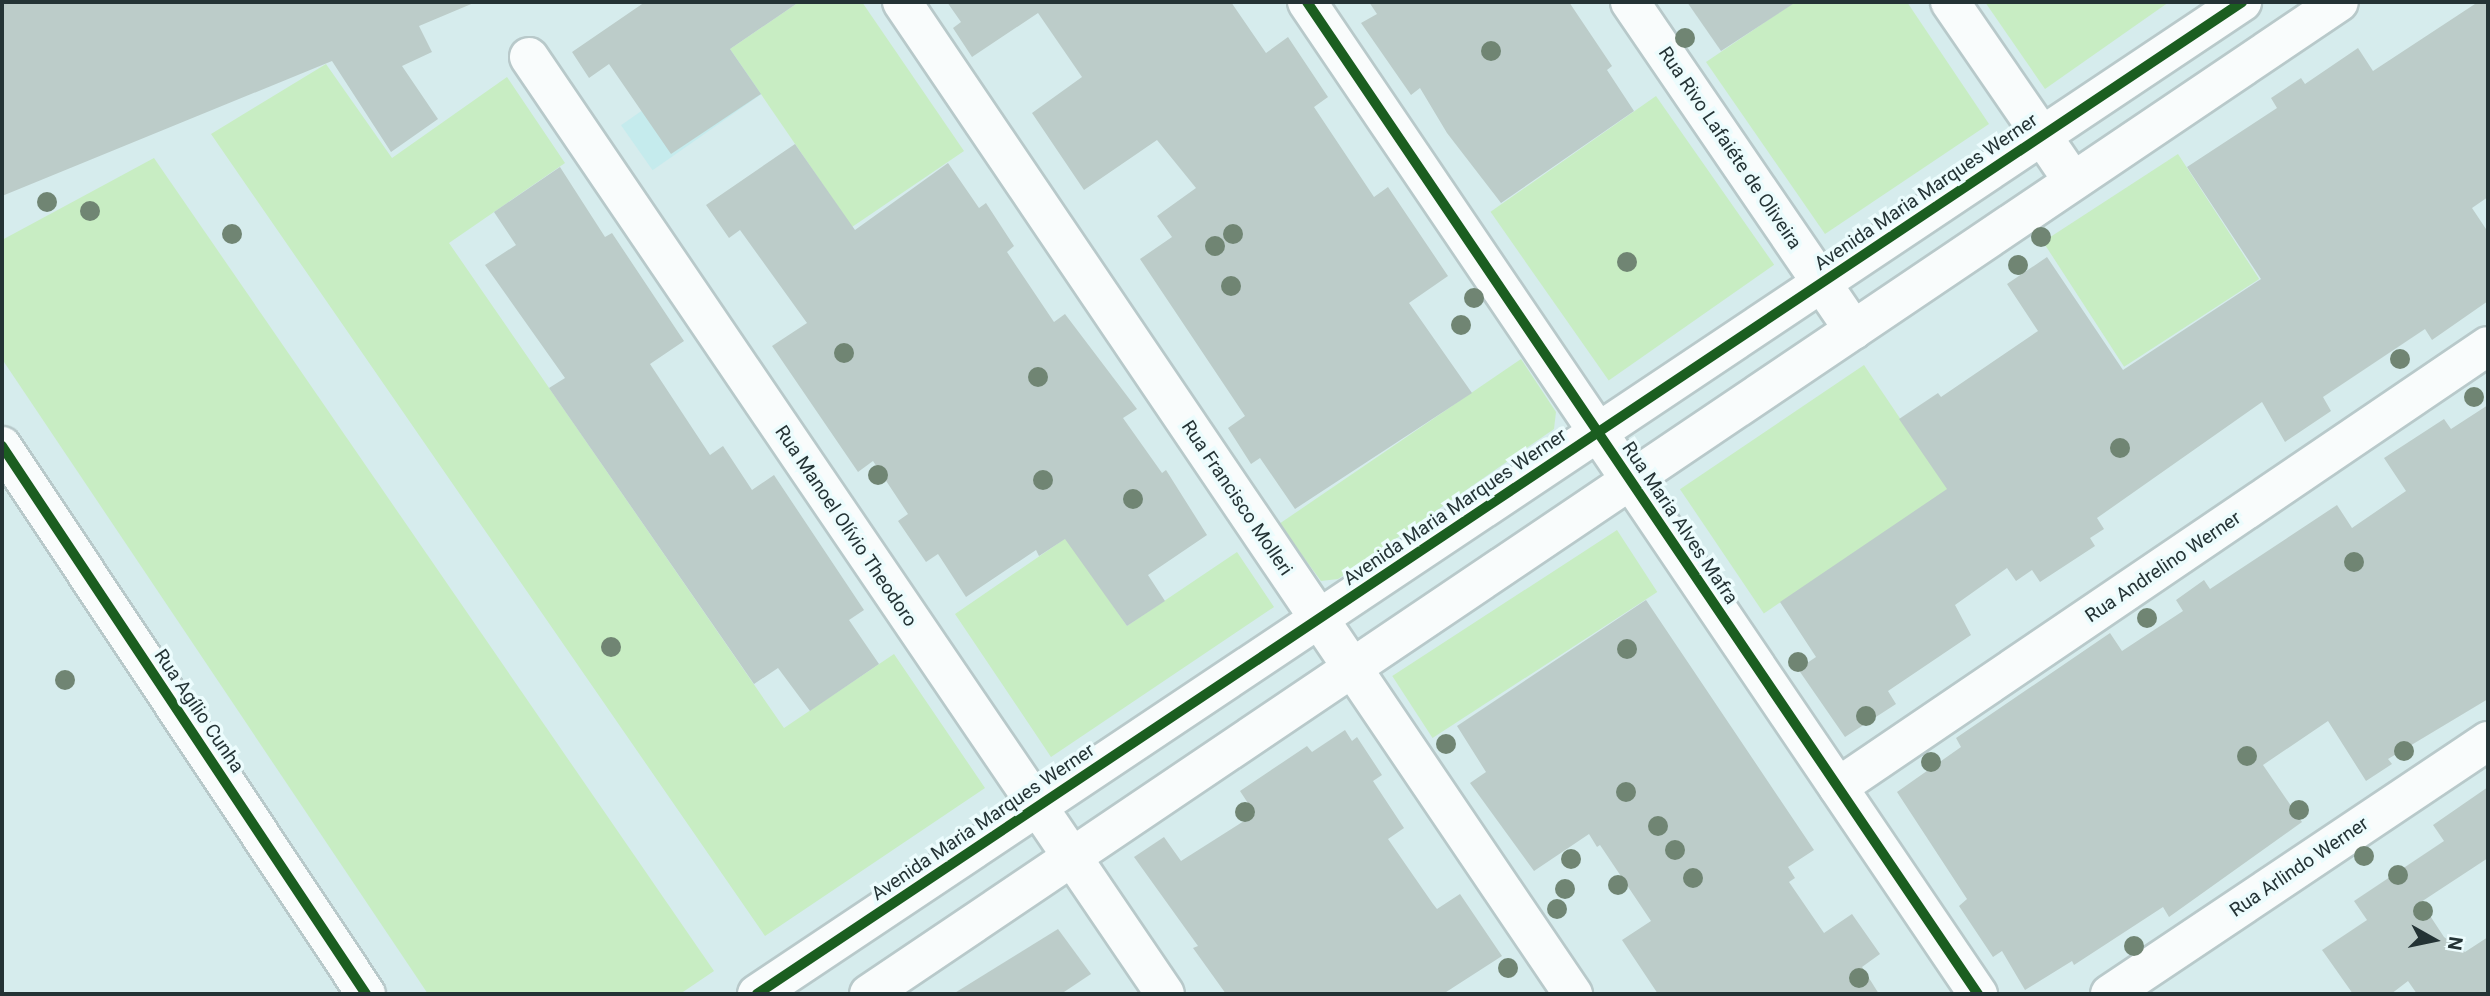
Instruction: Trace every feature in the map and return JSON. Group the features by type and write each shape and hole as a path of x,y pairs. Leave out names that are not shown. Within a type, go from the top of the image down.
{"street":[{"name":"Rua Francisco Molleri","path":"902,2 1573,994"},
{"name":"Rua Maria Alves Mafra","path":"1307,2 1978,994"},
{"name":"Rua Rivo Lafaiéte de Oliveira","path":"1630,2 1854,330"},
{"path":"1950,2 2073,181"},
{"name":"Avenida Maria Marques Werner","path":"757,994 2242,2"},
{"path":"2263,2 2288,36"},
{"path":"869,994 2339,2"},
{"name":"Rua Manoel Olívio Theodoro","path":"529,57 1165,994"},
{"name":"Rua Andrelino Werner","path":"1838,787 2488,346"},
{"name":"Rua Agílio Cunha","path":"2,446 366,994"},
{"name":"Rua Arlindo Werner","path":"2110,994 2488,741"}],"shaded area":[{"path":"730,49 762,94 653,170 621,125"}],"green space":[{"path":"799,2 862,2 964,151 852,227 730,49"},
{"path":"1795,2 1907,2 1989,124 1825,234 1706,62"},
{"path":"1985,2 2169,2 2045,89"},
{"path":"326,64 392,158 507,77 565,163 449,243 784,728 894,654 985,788 765,936 211,134"},
{"path":"1656,96 1774,265 1609,381 1491,212"},
{"path":"2178,154 2259,279 2124,367 2043,242"},
{"path":"154,158 714,971 680,994 428,994 2,359 2,240"},
{"path":"1521,359 1556,412 1554,429 1338,579 1321,581 1279,524"},
{"path":"1864,365 1948,489 1764,613 1680,489"},
{"path":"1617,530 1657,592 1433,738 1392,676"},
{"path":"1066,538 1127,626 1237,552 1274,607 1051,757 955,614"}],"building":[{"path":"2,2 476,2 419,26 432,52 402,66 438,119 391,152 332,61 2,196"},
{"path":"645,2 799,2 730,49 761,94 671,154 609,64 589,78 572,52"},
{"path":"947,2 1231,2 1266,53 1288,37 1328,97 1314,107 1374,197 1388,187 1448,276 1409,303 1472,393 1295,509 1260,458 1251,464 1228,428 1245,416 1140,259 1172,237 1157,216 1196,188 1157,140 1084,190 1032,113 1082,77 1038,13 972,57 953,28 961,22"},
{"path":"1369,2 1569,2 1612,66 1607,70 1634,111 1501,203 1447,133 1420,88 1411,95 1361,23 1377,14"},
{"path":"1687,2 1796,2 1721,51"},
{"path":"2478,2 2488,2 2488,197 2472,208 2488,232 2488,301 2432,340 2425,329 2323,397 2331,411 2285,442 2262,402 2097,518 2104,529 2090,538 2095,546 2040,582 2032,570 2016,581 2007,568 1955,605 1971,635 1888,691 1896,704 1845,737 1798,669 1816,657 1780,602 1947,489 1899,419 1938,393 1941,397 2038,331 2007,284 2047,257 2123,370 2261,279 2187,167 2277,108 2271,98 2301,78 2305,84 2358,48 2373,71"},
{"path":"795,144 855,230 948,163 979,208 986,203 1014,246 1007,252 1054,322 1065,314 1137,409 1123,418 1162,473 1166,470 1207,535 1148,575 1165,601 1127,626 1065,539 1039,556 1036,550 966,597 938,554 926,562 898,521 908,514 873,461 858,472 772,346 807,323 740,230 729,238 706,205"},
{"path":"560,167 605,237 612,233 684,341 650,364 710,455 723,446 752,490 774,475 864,610 849,620 879,664 810,711 778,668 754,684 549,388 565,378 485,265 516,245 494,212"},
{"path":"2488,405 2488,699 2388,759 2392,764 2366,781 2328,721 2263,765 2302,822 2169,917 2163,907 2074,965 2072,961 2025,990 2002,951 1993,957 1959,906 1967,899 1897,792 1961,747 1956,738 2110,633 2122,651 2183,611 2176,600 2204,580 2210,589 2337,505 2352,528 2406,491 2384,458 2444,419 2451,429"},
{"path":"1646,600 1814,850 1788,867 1795,878 1789,882 1824,933 1852,914 1880,954 1862,967 1879,994 1658,994 1622,940 1651,921 1600,845 1597,847 1589,834 1534,871 1470,783 1486,772 1457,726"},
{"path":"1345,730 1352,741 1357,737 1382,775 1373,781 1404,828 1388,839 1433,904 1437,909 1460,894 1502,956 1443,994 1226,994 1193,948 1198,946 1134,857 1164,837 1181,861 1255,814 1240,791 1307,746 1312,752"},
{"path":"2488,787 2488,858 2421,902 2444,937 2465,952 2488,937 2488,994 2417,994 2408,981 2391,994 2353,994 2322,950 2367,920 2354,901 2444,841 2433,825"},
{"path":"1058,929 1091,974 1061,994 953,994"}],"cycle path":[{"path":"1307,2 1978,994"},
{"path":"757,994 2242,2"},
{"path":"2,446 366,994"}]}
